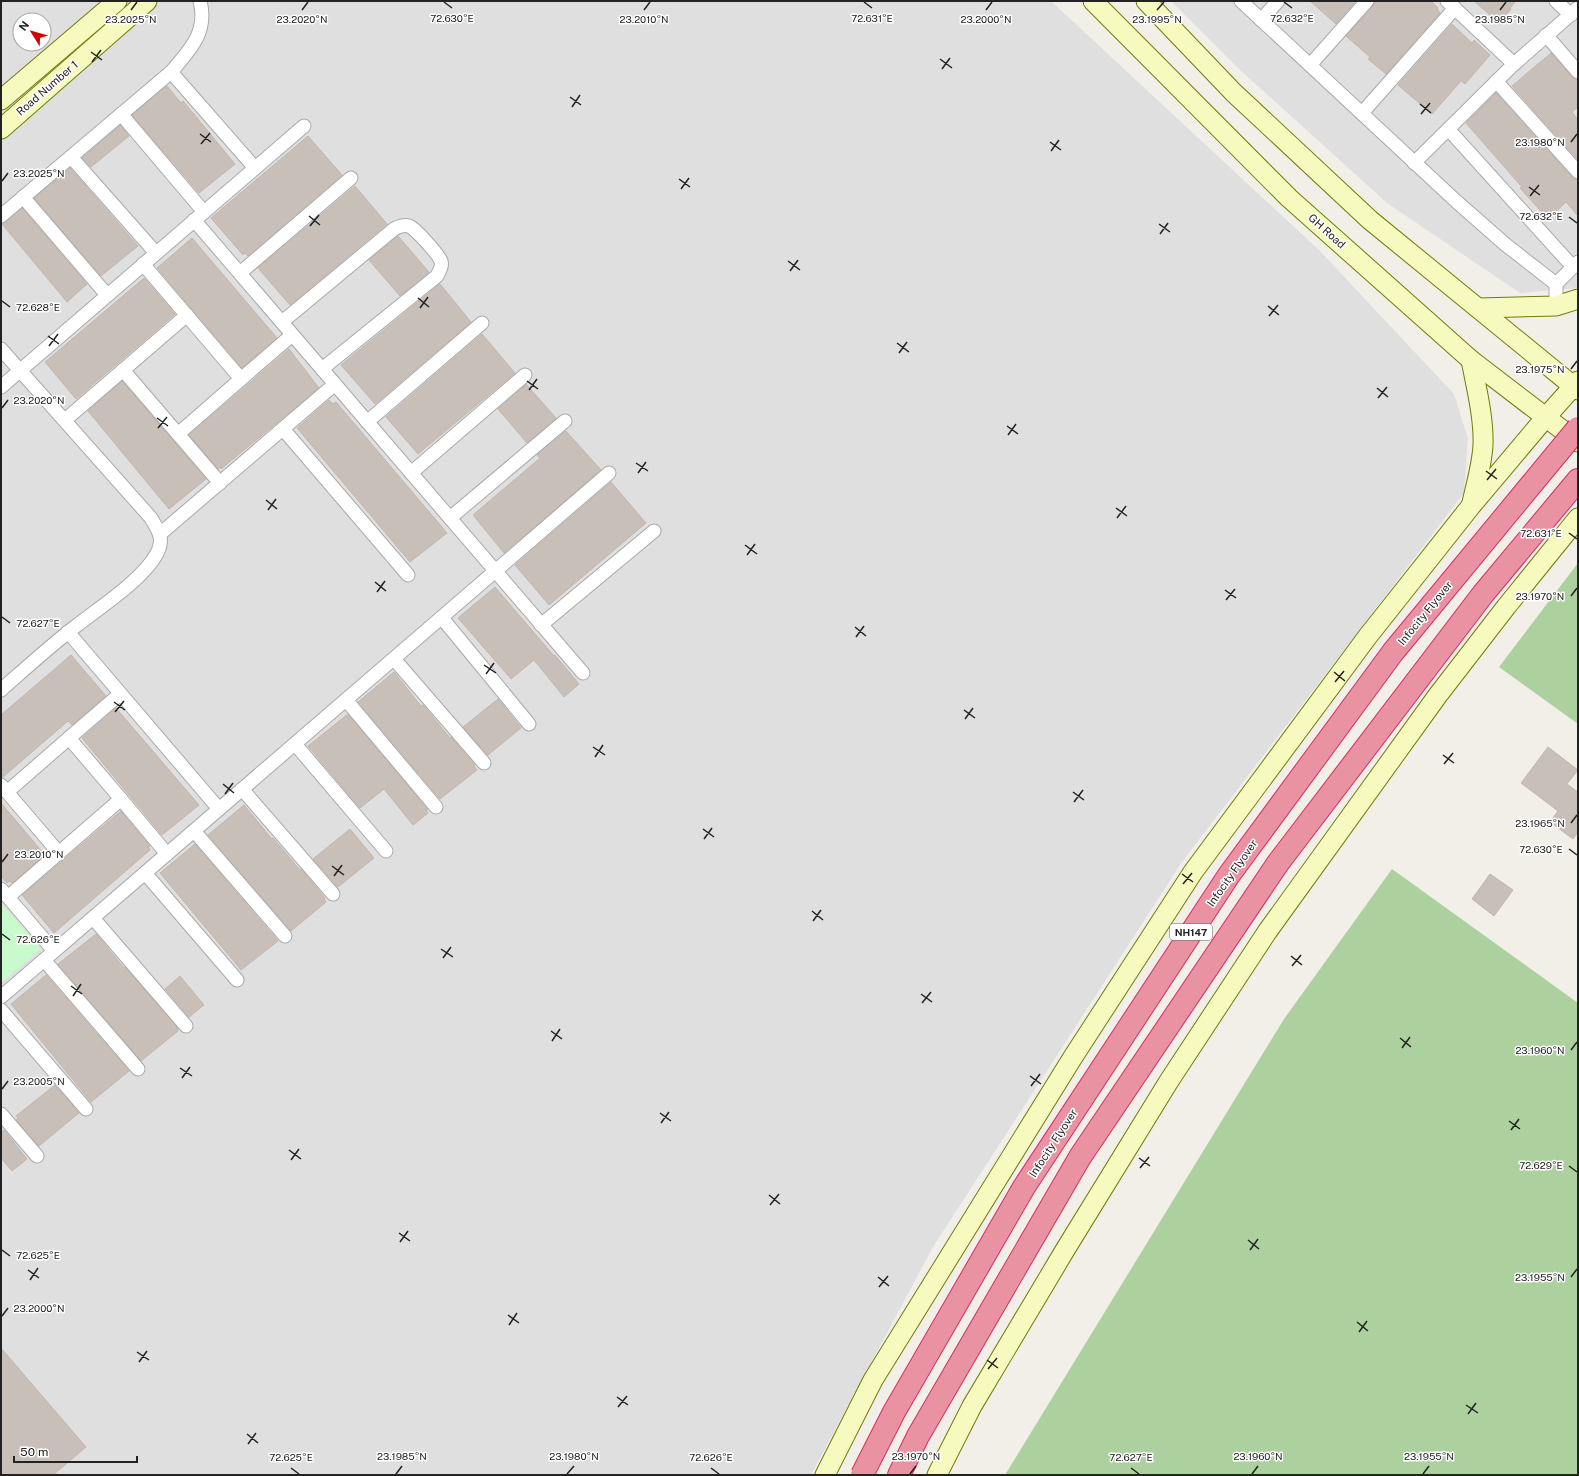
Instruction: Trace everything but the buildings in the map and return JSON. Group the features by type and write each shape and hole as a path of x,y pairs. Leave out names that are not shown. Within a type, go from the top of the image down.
{"highway":[{"name":"Infocity Flyover","path":"862,1475 894,1412 1024,1187 1229,875 1394,652 1578,428"},
{"name":"NH147","path":"900,1475 918,1436 1080,1157 1278,863 1483,594 1578,480"}],"street":[{"name":"Road Number 1","path":"1,100 117,1"},
{"name":"Road Number 1","path":"1,129 147,1"},
{"path":"1,216 170,72 189,52 198,37 202,22 200,1"},
{"name":"GH Road","path":"1093,1 1289,198 1470,360 1578,442"},
{"path":"825,1475 873,1380 1073,1057 1193,872 1368,636 1471,506 1546,417 1577,386 1370,220 1234,93 1146,1"},
{"path":"1241,1 1414,163 1506,245 1556,284"},
{"path":"1261,20 1278,1"},
{"path":"1310,65 1367,1"},
{"path":"1414,163 1496,81 1574,11 1556,1"},
{"path":"1362,113 1451,5 1514,64"},
{"path":"1546,35 1578,72"},
{"path":"170,72 255,168"},
{"path":"1496,81 1578,172"},
{"path":"121,114 199,216 240,274 582,673"},
{"path":"1,387 304,126"},
{"path":"1448,130 1575,264 1556,284 1556,306"},
{"path":"71,157 156,253"},
{"path":"240,274 351,178"},
{"path":"23,197 107,295"},
{"path":"282,322 394,229 403,225 409,226 416,231 437,255 441,262 442,268 437,276 322,369"},
{"path":"143,264 241,379"},
{"path":"1478,308 1556,306 1578,300"},
{"path":"65,420 187,315"},
{"path":"367,422 482,324"},
{"path":"178,434 292,334"},
{"path":"1,349 151,518 160,534"},
{"path":"1470,360 1479,400 1483,445 1480,469 1471,506"},
{"path":"123,370 220,483"},
{"path":"411,473 525,375"},
{"path":"1,690 68,632 141,574 156,554 160,534 335,384"},
{"path":"450,518 565,421"},
{"path":"283,429 408,575"},
{"path":"1,997 609,473"},
{"path":"937,1475 972,1406 1065,1250 1169,1081 1263,939 1438,696 1506,607 1578,518"},
{"path":"542,625 654,532"},
{"path":"442,618 529,724"},
{"path":"68,632 219,810"},
{"path":"394,658 484,763"},
{"path":"59,853 4,788 69,738 120,694"},
{"path":"346,700 436,807"},
{"path":"69,738 167,854"},
{"path":"295,744 386,851"},
{"path":"242,789 333,894"},
{"path":"121,799 59,853 4,893 49,955 138,1068"},
{"path":"194,831 285,936"},
{"path":"145,873 237,980"},
{"path":"93,918 186,1026"},
{"path":"1,1010 86,1109"},
{"path":"1,1114 37,1156"}],"shaded area":[{"path":"1,1 1051,1 1320,251 1454,394 1468,439 1464,493 1182,862 933,1247 811,1475 1,1475"},
{"path":"1171,1 1578,1 1578,288 1520,293 1387,203 1239,69"}],"green space":[{"path":"1578,563 1578,724 1499,667"},
{"path":"1392,869 1578,1003 1578,1475 1005,1475 1284,1019"},
{"path":"1,903 41,949 1,983"}]}
